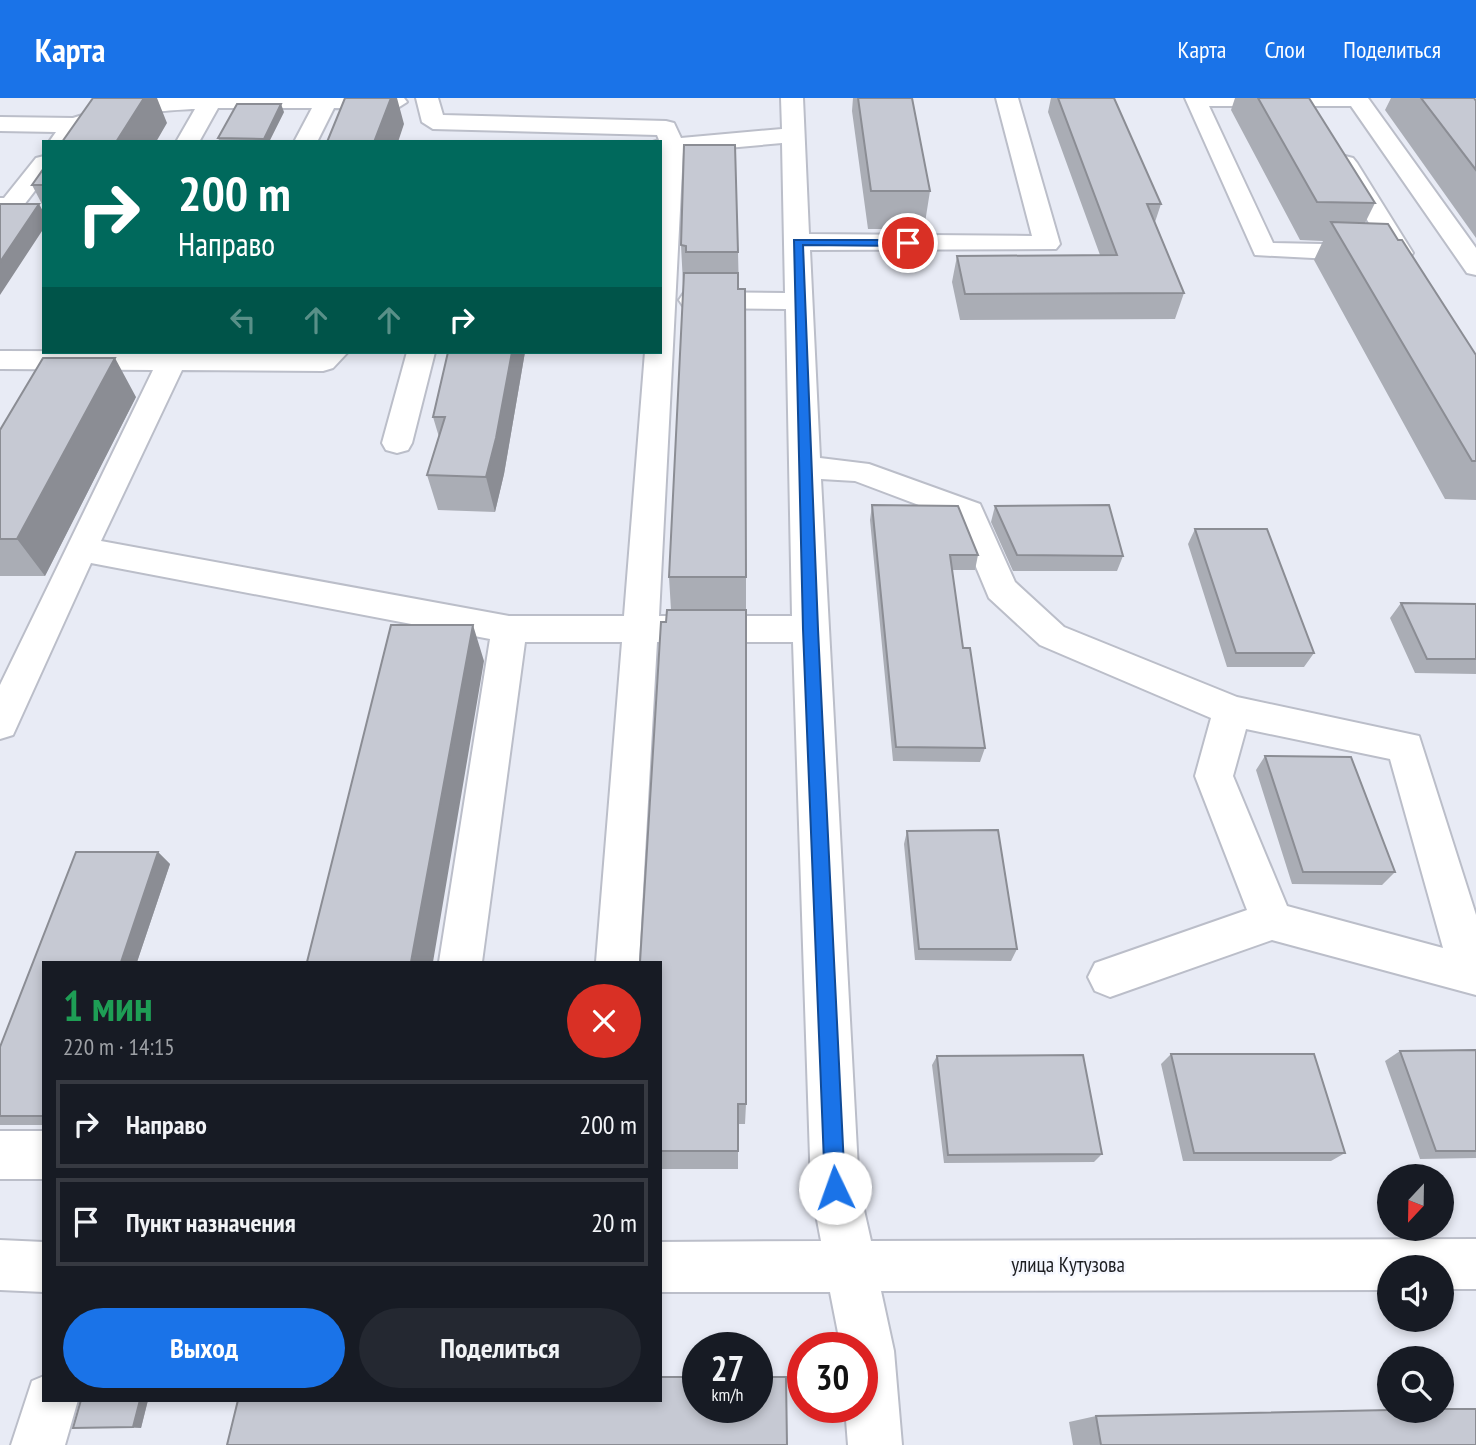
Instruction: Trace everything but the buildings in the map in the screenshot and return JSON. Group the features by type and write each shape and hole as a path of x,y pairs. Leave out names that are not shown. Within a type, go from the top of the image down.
{"street":[{"path":"792,98 810,629 835,1188 868,1351 875,1445"},
{"path":"797,242 1047,244 1007,98"},
{"path":"1385,99 1195,99 1264,250 1400,253"},
{"path":"1305,99 1320,123"},
{"path":"1359,99 1476,267"},
{"path":"0,124 67,133 137,106 211,101 326,102 428,116 666,128 662,300 800,301"},
{"path":"188,140 211,101"},
{"path":"306,140 326,102"},
{"path":"666,146 792,135"},
{"path":"1334,146 1415,275"},
{"path":"0,205 11,205 42,166"},
{"path":"0,360 60,361 94,356 171,363 323,362 332,354"},
{"path":"397,443 420,354"},
{"path":"618,961 638,629 660,354"},
{"path":"40,393 60,361"},
{"path":"0,724 171,363"},
{"path":"806,468 858,471 969,512 1001,589 1052,636 1232,711 1406,747 1475,976"},
{"path":"81,549 509,629 810,629"},
{"path":"461,961 509,629"},
{"path":"1232,711 1214,776 1272,921"},
{"path":"1110,977 1272,921 1475,976"},
{"path":"0,1155 42,1155"},
{"name":"улица Кутузова","path":"662,1267 1476,1264"},
{"path":"0,1265 42,1267"},
{"path":"38,1445 50,1402"}],"route":[{"path":"835,1188 810,629 797,242 908,243"}]}
